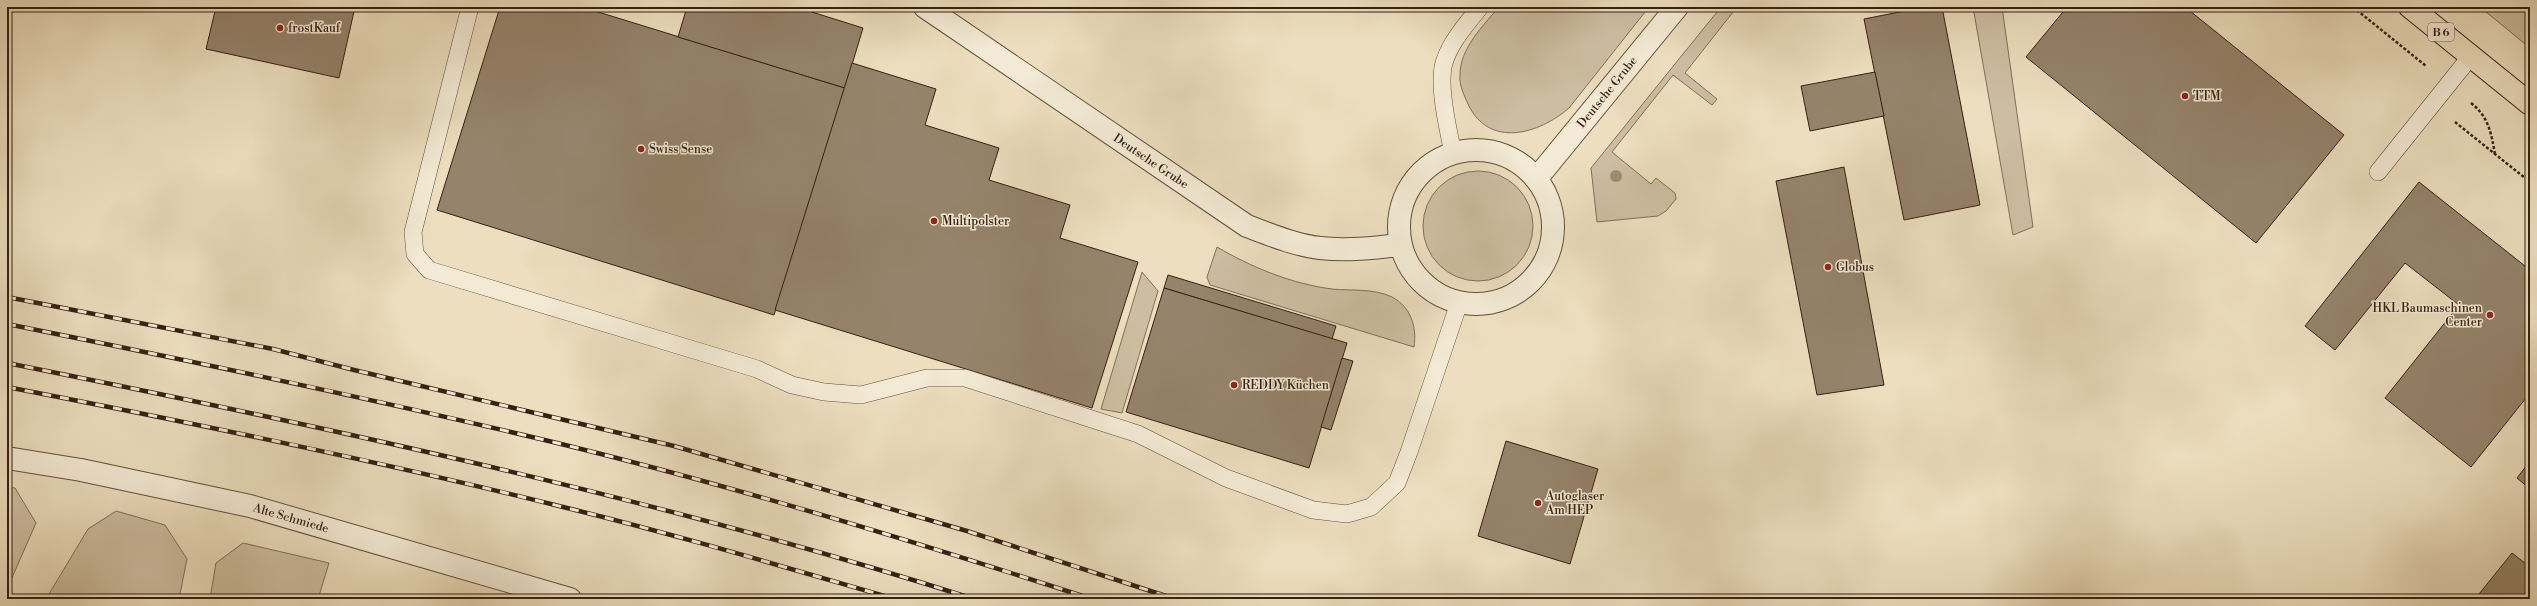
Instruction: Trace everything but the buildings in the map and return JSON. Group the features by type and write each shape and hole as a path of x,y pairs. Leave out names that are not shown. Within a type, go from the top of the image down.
{"main road":[{"name":"B 6","path":"2410,7 2530,104"}],"street":[{"name":"Deutsche Grube","path":"926,7 1247,226 1284,240 1321,248 1371,248 1400,245"},
{"name":"Deutsche Grube","path":"1537,178 1677,7"},
{"path":"1480,150 1506,156 1522,164 1537,178 1549,200 1553,216 1553,233 1547,259 1532,281 1510,296 1477,305 1459,303 1433,291 1412,271 1400,245 1399,216 1408,189 1427,166 1453,153 1480,150"},
{"name":"Alte Schmiede","path":"7,458 81,470 250,506 570,599"}],"lane":[{"path":"470,7 412,232 415,254 429,270 757,369 792,385 824,392 861,394 926,378 965,378 1138,434 1226,478 1305,507 1346,514 1371,507 1397,483 1410,452 1459,303"},
{"path":"1453,153 1444,108 1443,67 1457,37 1480,7"},
{"path":"2378,172 2471,56"}],"path":[{"path":"2432,104 2530,182"}],"shaded area":[{"path":"1499,7 1649,7 1569,108 1544,125 1515,133 1501,132 1488,127 1477,118 1468,104 1460,82 1461,65 1468,47"},
{"path":"1721,7 1737,7 1685,73 1717,99 1712,105 1673,75 1612,152 1651,184 1656,178 1675,193 1676,199 1666,211 1658,216 1597,222 1591,168"},
{"path":"1973,7 2002,7 2033,227 2013,235"},
{"path":"2480,7 2530,7 2530,48"},
{"path":"1478,171 1499,175 1509,180 1517,187 1524,195 1529,205 1533,226 1529,247 1524,257 1517,265 1509,272 1499,277 1478,281 1457,277 1447,272 1439,265 1432,257 1427,247 1423,226 1427,205 1432,195 1439,187 1447,180 1457,175"},
{"path":"1217,247 1258,268 1287,279 1317,287 1370,291 1392,297 1404,306 1411,318 1415,340 1414,347 1210,285 1207,277"},
{"path":"1142,272 1158,291 1122,413 1101,409"},
{"path":"7,487 15,488 36,523 7,589"},
{"path":"116,511 165,525 187,559 179,599 46,599 88,529"},
{"path":"243,543 329,563 318,599 210,599 216,563"}],"railway":[{"path":"7,297 273,349 354,370 674,446 967,531 1175,599"},
{"path":"7,324 214,366 557,443 692,478 826,516 1092,599"},
{"path":"7,363 251,413 614,497 735,529 974,599"},
{"path":"7,387 286,443 494,490 646,528 895,599"}],"place":[{"name":"frostKauf","path":"280,28"},
{"name":"TTM","path":"2185,96"},
{"name":"Swiss Sense","path":"641,149"},
{"name":"Multipolster","path":"934,221"},
{"name":"Globus","path":"1828,267"},
{"name":"HKL Baumaschinen Center","path":"2490,315"},
{"name":"REDDY Küchen","path":"1234,385"},
{"name":"Autoglaser Am HEP","path":"1538,503"}]}
